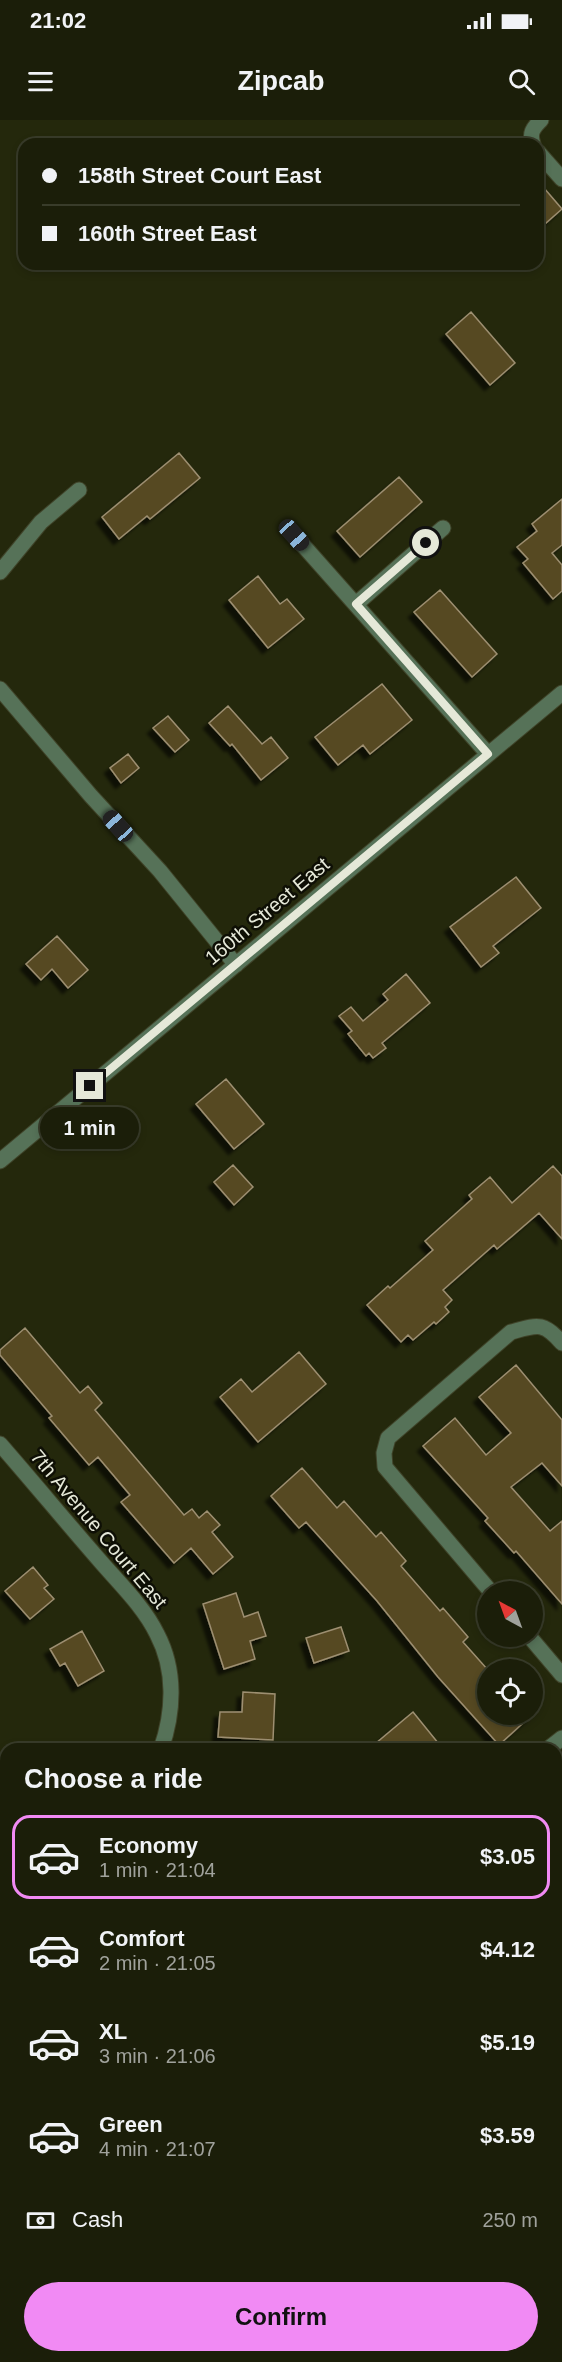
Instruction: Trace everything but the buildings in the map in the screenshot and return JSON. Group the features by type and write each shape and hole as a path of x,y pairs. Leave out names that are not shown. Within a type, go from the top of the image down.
{"street":[{"path":"531,138 532,129 541,120"},
{"path":"544,159 562,179"},
{"path":"0,572 41,522 79,490"},
{"path":"356,604 443,528"},
{"path":"294,535 488,754"},
{"path":"0,689 160,871 236,965"},
{"name":"160th Street East","path":"0,1161 562,693"},
{"path":"482,1581 386,1467 384,1453 388,1438 511,1332 537,1325 551,1330 562,1343"},
{"name":"7th Avenue Court East","path":"0,1444 132,1599 157,1634 171,1681 172,1704 163,1743"},
{"path":"538,1647 562,1675"}],"route":[{"path":"90,1086 488,754 356,604 426,543"}]}
